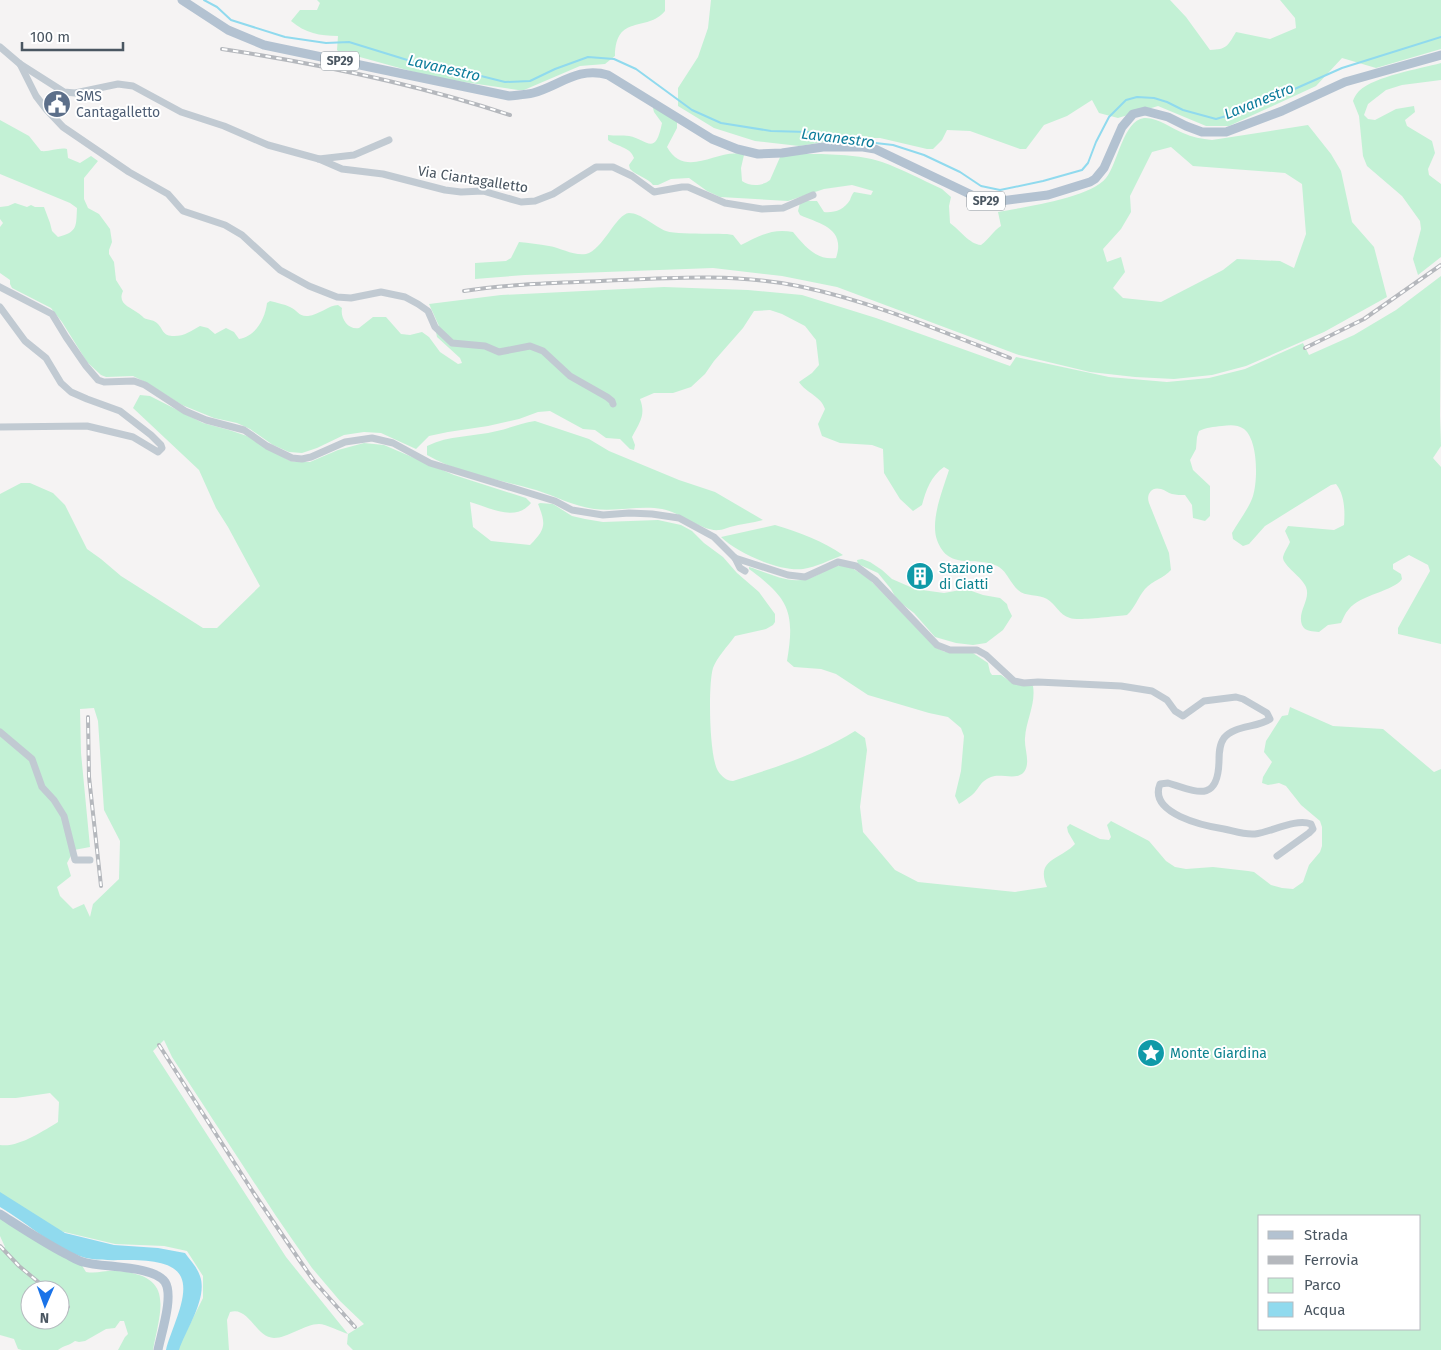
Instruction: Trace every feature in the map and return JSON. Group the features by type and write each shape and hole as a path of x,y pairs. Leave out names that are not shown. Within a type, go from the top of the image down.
{"main road":[{"name":"SP29","path":"182,0 228,30 264,45 509,96 533,93 563,79 600,72 624,84 712,139 737,150 758,154 782,153 824,147 863,147 875,149 976,197 993,202 1048,195 1095,179 1104,168 1119,131 1133,114 1145,111 1168,117 1202,132 1226,132 1282,111 1345,82 1441,55"},
{"path":"0,1214 49,1245 82,1262 153,1274 165,1282 168,1300 158,1350"}],"street":[{"name":"Via Ciantagalletto","path":"0,47 20,64 69,93 118,84 133,86 181,112 224,126 268,144 319,159 342,169 383,174 445,190 461,192 483,191 521,202 535,201 554,194 596,167 613,167 632,176 654,192 688,187 724,203 740,206 762,209 783,208 813,195"},
{"name":"Via Ciantagalletto","path":"20,64 36,96 63,127 129,172 168,194 183,211 225,225 242,235 280,270 314,288 337,297 351,298 381,292 405,297 428,311 435,327 452,343 485,346 499,352 530,346 543,351 570,376 607,397 613,404"},
{"name":"Via Ciantagalletto","path":"319,159 354,155 389,140"},
{"path":"0,287 52,314 70,344 98,380 112,382 129,380 140,383 185,411 206,420 244,430 267,446 292,458 302,459 311,457 345,442 372,438 394,443 430,463 555,501 572,510 603,515 629,513 679,518 714,537 735,558 740,568 745,571"},
{"path":"0,307 25,341 46,358 61,383 71,392 87,400 120,411 145,429 162,448 158,452 133,437 87,426 0,427"},
{"path":"735,558 795,577 805,577 838,562 856,566 875,580 937,645 950,650 977,650 986,655 1014,681 1120,686 1152,691 1167,700 1175,711 1183,716 1204,700 1226,697 1243,699 1267,713 1270,720 1252,725 1229,734 1224,738 1220,747 1218,776 1214,784 1201,792 1168,782 1160,784 1158,793 1161,803 1178,816 1237,833 1254,834 1296,823 1306,822 1311,824 1313,829 1309,834 1277,856"},
{"path":"0,732 32,759 42,787 54,800 64,816 74,860 90,860"}],"green space":[{"path":"317,0 665,0 665,11 649,21 626,29 621,34 617,43 615,56 605,64 580,66 524,90 518,90 436,78 338,51 338,36 313,33 291,21 300,10 317,10 320,3"},
{"path":"711,0 1170,0 1186,17 1210,50 1226,46 1236,32 1270,39 1296,28 1295,18 1280,0 1441,0 1441,49 1376,68 1342,58 1316,86 1229,126 1206,126 1158,106 1118,118 1099,113 1092,100 1067,116 1044,125 1026,149 1020,149 970,131 947,130 942,140 933,149 880,138 849,138 799,146 755,141 714,128 678,106 678,88 698,57 708,28"},
{"path":"1441,63 1441,80 1402,85 1386,90 1368,104 1364,115 1368,119 1375,120 1396,109 1414,106 1415,112 1405,120 1407,126 1432,141 1435,153 1428,169 1429,175 1441,184 1441,257 1418,275 1413,259 1421,229 1420,221 1402,196 1367,166 1363,156 1359,116 1353,101 1359,91 1375,81"},
{"path":"657,105 677,119 677,128 667,147 675,157 693,162 735,153 744,155 741,168 742,181 753,185 760,185 770,180 781,155 846,155 872,159 897,168 942,189 951,197 949,206 950,223 969,239 981,245 1001,226 998,212 1056,201 1098,185 1106,178 1110,171 1126,134 1137,121 1144,118 1159,121 1190,136 1212,140 1308,125 1331,154 1341,171 1352,222 1374,247 1387,297 1324,332 1246,366 1212,375 1174,379 1090,372 1019,355 837,287 782,276 713,268 525,275 475,279 475,263 506,261 511,258 519,242 549,246 577,254 586,254 598,246 619,219 629,213 638,215 666,231 733,235 741,245 772,232 793,232 806,247 817,255 836,258 838,248 834,234 823,225 800,215 798,211 800,203 804,201 817,201 824,212 831,212 845,206 854,192 871,195 873,191 852,185 824,189 788,201 720,197 707,191 689,178 671,179 658,185 653,185 630,169 629,165 634,158 632,154 608,140 608,135 629,136 650,144 653,143 659,134 662,123 653,108","holes":["1171,147 1193,166 1285,173 1302,184 1306,234 1294,268 1280,261 1237,259 1223,270 1161,302 1123,298 1113,288 1125,272 1121,257 1107,262 1103,249 1121,229 1131,212 1130,196 1152,152"]},
{"path":"0,120 29,136 41,151 67,149 68,158 80,163 91,156 98,161 84,178 84,199 88,208 99,214 110,229 112,242 109,254 114,262 116,280 123,291 123,302 144,318 157,323 164,333 172,336 183,335 200,326 208,328 215,334 226,328 234,332 239,339 245,337 259,326 267,303 270,301 288,306 305,316 316,314 338,305 342,308 342,316 351,327 359,328 373,317 386,317 401,334 410,335 422,332 429,337 440,352 458,364 462,363 460,358 437,337 436,332 439,326 429,304 501,295 664,287 748,290 802,295 876,318 1010,366 1016,357 1109,377 1167,382 1209,378 1245,369 1303,343 1309,355 1354,335 1396,310 1441,276 1441,446 1433,458 1441,467 1441,644 1398,634 1398,628 1430,571 1428,565 1409,555 1393,564 1393,569 1401,574 1402,579 1398,583 1354,604 1346,612 1341,623 1328,625 1319,632 1309,631 1303,627 1301,615 1307,592 1304,583 1284,560 1283,557 1290,542 1285,531 1288,526 1334,530 1344,525 1343,498 1336,484 1331,485 1265,526 1249,544 1243,546 1233,539 1232,533 1253,496 1256,480 1256,461 1249,434 1241,427 1233,425 1210,427 1199,431 1196,449 1190,460 1193,470 1210,486 1210,516 1205,521 1193,518 1192,505 1185,495 1172,494 1157,488 1149,494 1149,503 1169,553 1171,570 1145,589 1127,615 1081,619 1066,617 1047,599 1021,592 999,567 991,563 956,560 942,550 937,540 935,523 938,505 949,470 944,467 939,471 927,489 922,505 913,511 900,499 884,473 883,449 872,445 840,443 822,436 818,424 825,409 820,401 799,382 812,373 819,365 816,340 805,326 770,310 754,311 743,328 705,374 691,387 673,393 654,393 640,399 642,414 640,423 632,437 635,445 634,450 630,449 620,439 606,438 595,430 583,429 550,411 538,412 519,419 488,426 429,436 416,449 381,433 364,432 344,435 302,453 289,452 273,445 250,429 237,423 214,418 182,405 133,376 106,377 101,375 87,362 51,308 12,288 10,280 0,273 0,227 3,223 0,219 0,207 15,203 27,207 31,205 44,207 52,231 58,237 69,233 75,227 77,208 70,203 0,174"},
{"path":"140,395 150,396 203,423 247,436 290,461 310,462 338,450 364,443 384,445 454,475 526,498 531,503 525,509 510,513 493,510 470,502 473,527 491,541 530,545 539,535 543,526 538,504 540,503 553,504 572,516 585,519 603,522 658,520 681,525 692,531 723,557 737,573 759,592 775,614 775,622 766,629 735,636 713,668 710,689 710,720 713,751 718,771 725,778 733,781 811,754 855,731 865,738 867,750 860,807 863,832 895,870 918,882 1015,892 1047,887 1044,871 1047,865 1075,844 1067,827 1070,824 1100,839 1109,840 1111,837 1107,825 1111,821 1149,841 1166,861 1175,867 1186,869 1213,867 1254,872 1271,885 1293,889 1303,882 1309,865 1320,852 1322,846 1322,827 1320,821 1301,805 1286,786 1279,783 1268,785 1262,783 1263,777 1272,762 1264,752 1266,741 1282,716 1288,715 1290,707 1333,726 1383,729 1434,772 1441,769 1441,1350 353,1350 347,1344 348,1334 326,1325 308,1326 285,1336 274,1338 262,1333 248,1318 237,1311 230,1312 227,1320 229,1350 177,1350 203,1298 203,1276 187,1251 164,1246 115,1244 60,1231 0,1194 0,1145 15,1144 38,1134 58,1122 59,1102 50,1093 16,1098 0,1098 0,494 21,483 30,483 53,493 65,505 87,549 121,576 203,628 217,628 260,586 216,508 199,470 133,408","holes":["94,708 98,721 104,810 120,841 119,879 93,904 90,917 84,904 73,909 60,896 57,887 71,876 67,863 74,850 90,847 81,753 80,709","164,1040 172,1057 312,1268 340,1301 364,1324 348,1334 286,1257 153,1051"]},
{"path":"535,421 589,439 609,451 679,480 715,492 763,520 721,530 713,530 662,509 602,510 586,508 536,490 452,467 427,455 427,446 435,442 497,431"},
{"path":"775,525 810,537 843,555 813,567 803,569 783,568 748,555 721,537"},
{"path":"862,559 882,570 892,579 915,589 944,593 966,589 1000,598 1007,604 1012,616 1003,630 986,643 973,645 956,643 935,637 914,613 897,600 878,573 858,564 857,560"},
{"path":"835,566 852,568 868,578 935,647 945,652 973,653 988,663 992,675 1001,675 1008,680 1033,686 1032,706 1025,738 1027,764 1021,775 995,776 987,779 972,795 959,804 955,796 961,771 964,736 961,728 948,717 868,695 836,674 821,669 794,667 787,661 790,631 786,608 773,589 749,567 777,577 799,580 813,577"},
{"path":"0,1218 81,1264 86,1272 117,1271 136,1274 148,1279 156,1287 160,1296 159,1320 153,1350 118,1350 128,1334 124,1321 120,1321 115,1328 106,1329 85,1341 75,1341 58,1350 18,1349 14,1339 0,1335 0,1249 5,1247 0,1236"}],"water":[{"path":"0,1192 65,1233 114,1245 158,1248 185,1253 197,1270 202,1285 199,1304 179,1350 166,1350 183,1294 181,1277 175,1270 154,1262 92,1259 68,1251 45,1238 0,1207"}],"waterway":[{"name":"Lavanestro","path":"204,0 217,7 231,20 285,37 326,43 349,42 430,67 473,74 505,82 530,81 555,69 588,57 614,59 636,69 692,110 721,123 771,131 808,132 893,145 924,155 960,172 981,186 1000,190 1082,170 1088,163 1109,117 1126,100 1137,97 1154,98 1183,110 1216,119 1290,91 1342,68 1441,37"}],"railway":[{"path":"222,49 295,61 403,84 510,115"},
{"path":"1305,348 1364,319 1441,265"},
{"path":"464,291 532,284 675,278 725,278 774,282 825,292 879,308 1010,358"},
{"path":"88,717 89,777 101,886"},
{"path":"159,1045 253,1192 300,1261 314,1281 355,1327"},
{"path":"0,1246 36,1280"}],"place":[{"name":"SMS Cantagalletto","path":"57,104"},
{"name":"Stazione di Ciatti","path":"920,576"},
{"name":"Monte Giardina","path":"1151,1053"}]}
